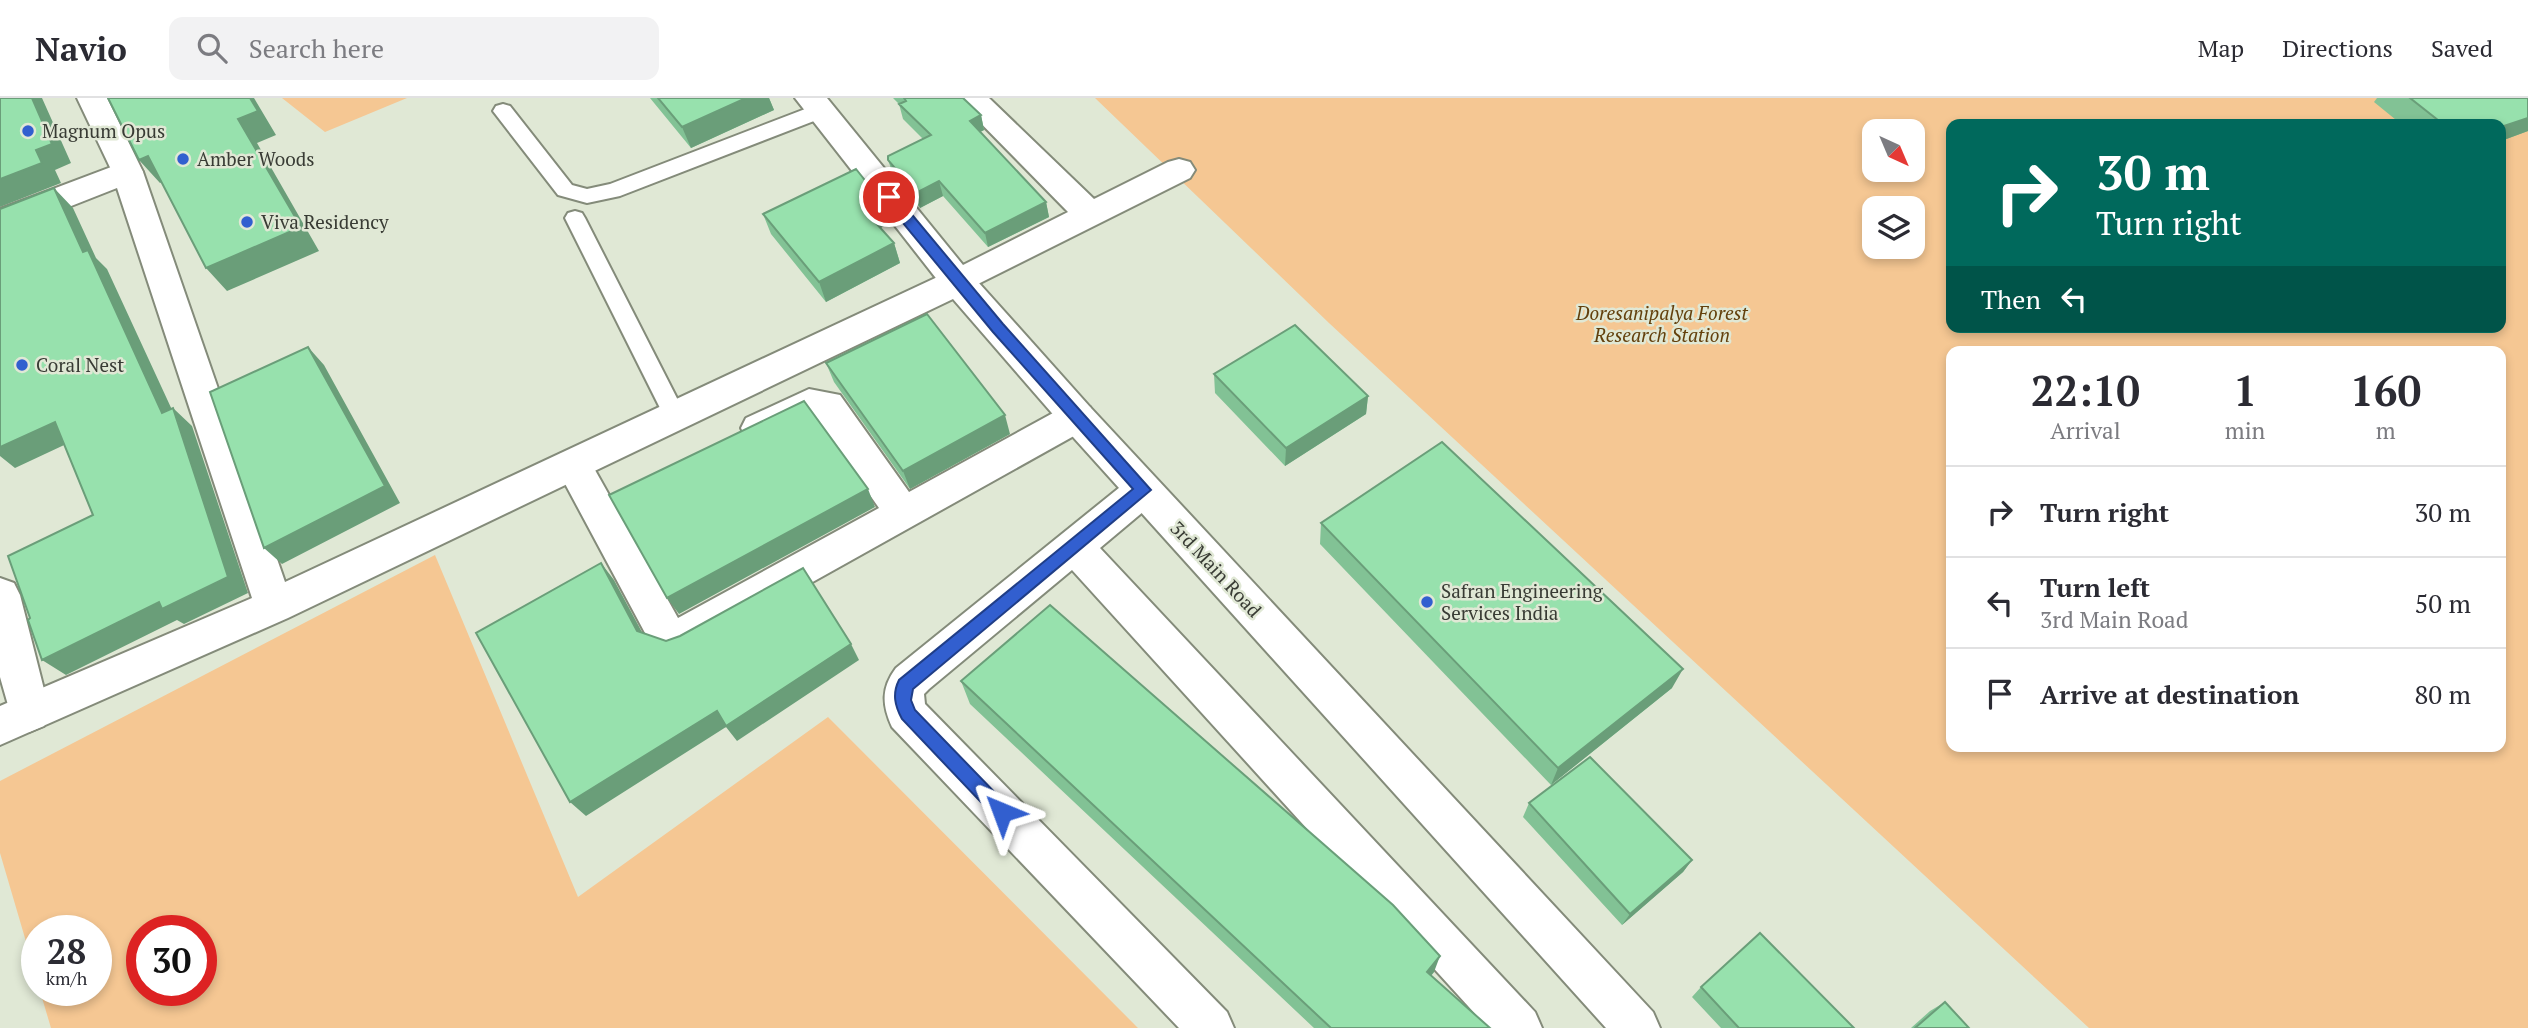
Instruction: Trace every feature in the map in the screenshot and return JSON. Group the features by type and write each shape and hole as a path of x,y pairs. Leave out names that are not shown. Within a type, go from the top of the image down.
{"street":[{"path":"92,98 127,172 274,606"},
{"path":"971,98 1090,215"},
{"name":"3rd Main Road","path":"815,105 958,282 1077,417 1637,1028"},
{"path":"0,595 15,719 274,606 573,466 958,282 1179,170"},
{"path":"0,222 127,172"},
{"path":"734,440 809,403 827,405 904,514"},
{"path":"573,466 608,500 666,634 677,638 1077,417"},
{"path":"1143,490 915,676 905,686 903,700 908,714 1211,1028"},
{"path":"1074,546 1519,1028"}],"lane":[{"path":"503,111 565,190 587,196 612,191 815,105"},
{"path":"575,218 675,416"}],"green space":[{"path":"282,98 407,98 325,132"},
{"name":"Doresanipalya Forest Research Station","path":"1095,98 2528,98 2528,1028 2089,1028 1329,323"},
{"path":"435,555 578,897 828,717 1138,1028 51,1028 44,1006 112,1006 112,915 21,915 21,925 0,853 0,781"}],"building":[{"name":"Magnum Opus","path":"0,98 32,98 52,144 36,150 42,163 0,179"},
{"path":"108,98 250,98 258,111 238,119 301,227 206,268 148,156 139,160"},
{"path":"658,98 746,98 682,127"},
{"path":"904,98 963,98 981,115 970,121 1046,202 985,233 939,181 916,193 888,160 888,156 931,135 899,104 906,101"},
{"path":"2410,98 2528,98 2528,118 2506,125 2506,119 2437,119"},
{"path":"856,169 883,203 866,212 894,243 819,282 763,214"},
{"path":"54,188 83,252 88,250 162,413 173,408 228,577 162,609 159,602 42,660 8,556 93,515 55,422 0,447 0,209"},
{"path":"927,314 1005,415 903,471 826,363"},
{"path":"1295,325 1368,396 1286,448 1214,374"},
{"path":"308,347 385,486 264,548 210,392"},
{"path":"804,401 868,489 667,598 609,495"},
{"path":"1442,442 1683,669 1558,768 1321,523"},
{"path":"601,563 637,631 666,641 680,636 803,568 851,644 726,726 717,711 570,802 476,633"},
{"path":"1050,605 1393,905 1440,956 1427,972 1490,1028 1331,1028 961,681"},
{"path":"1590,757 1692,860 1630,914 1529,803"},
{"path":"1760,933 1854,1028 1739,1028 1701,987"},
{"path":"1945,1002 1969,1028 1915,1028"}],"place":[{"name":"Magnum Opus","path":"28,131"},
{"name":"Amber Woods","path":"183,159"},
{"name":"Viva Residency","path":"247,222"},
{"name":"Coral Nest","path":"22,365"},
{"name":"Safran Engineering Services India","path":"1427,602"}],"route":[{"path":"889,197 958,282 1143,490 905,686 903,700 908,714 1002,812"}]}
